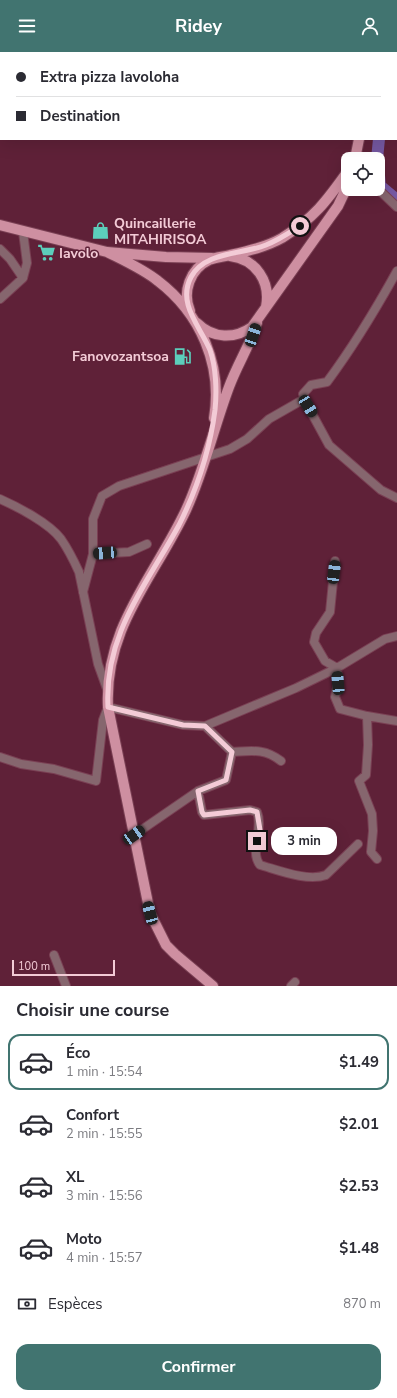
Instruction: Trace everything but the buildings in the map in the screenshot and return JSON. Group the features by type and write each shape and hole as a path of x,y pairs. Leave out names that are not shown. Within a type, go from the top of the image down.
{"main road":[{"path":"356,152 359,140"},
{"path":"0,225 107,252 160,257 214,258 266,246 300,226 319,210 341,180"},
{"path":"107,252 135,266 158,281 209,332 228,336 241,334 260,319 338,206 343,196"},
{"path":"208,446 230,385 260,319 267,295 262,276 248,261 228,256"},
{"path":"213,986 175,954 159,934 147,902 108,707 107,689 113,651 131,608 186,509 208,446 215,408 214,366 210,350 193,317 186,296 188,284 198,268 214,258"}],"street":[{"path":"385,196 397,207"},
{"path":"0,299 23,278 27,263 23,232"},
{"path":"0,249 10,259 23,278"},
{"path":"397,271 373,314 327,382 311,385 303,394 304,399 329,445 381,490 397,498"},
{"path":"83,592 93,554 93,520 102,496 119,486 230,449 247,439 269,419 304,399"},
{"path":"0,499 40,522 60,538 79,572 98,664 107,689"},
{"path":"93,554 129,552 147,544"},
{"path":"335,560 330,612 316,633 314,642 325,660 337,668"},
{"path":"0,757 21,764 54,769 96,781 103,720 108,707 183,725 205,726 296,688 337,668 367,648 385,639 397,636"},
{"path":"337,668 338,683 335,697 340,709 367,716 397,721"},
{"path":"367,716 368,745 366,775 360,781 372,814 373,831 371,852 377,859"},
{"path":"205,726 232,752 260,751 272,754 281,761"},
{"path":"134,835 198,791 226,780 232,752"},
{"path":"198,791 202,812 204,815 250,810 257,812 260,830 255,853 256,860 260,865 307,877 319,878 326,875 358,844"},
{"path":"54,955 66,986"}],"waterway":[{"path":"378,152 379,140"},
{"path":"385,190 397,200"}],"place":[{"name":"Quincaillerie MITAHIRISOA","path":"101,231"},
{"name":"Iavolo","path":"46,253"},
{"name":"Fanovozantsoa","path":"182,356"}],"route":[{"path":"257,841 260,830 257,812 250,810 230,811 204,815 202,812 198,791 226,780 232,752 205,726 183,725 108,707 107,689 113,651 131,608 186,509 194,490 208,446 215,408 216,383 214,366 210,350 191,315 187,303 186,296 188,284 198,268 208,260 266,246 300,226"}]}
